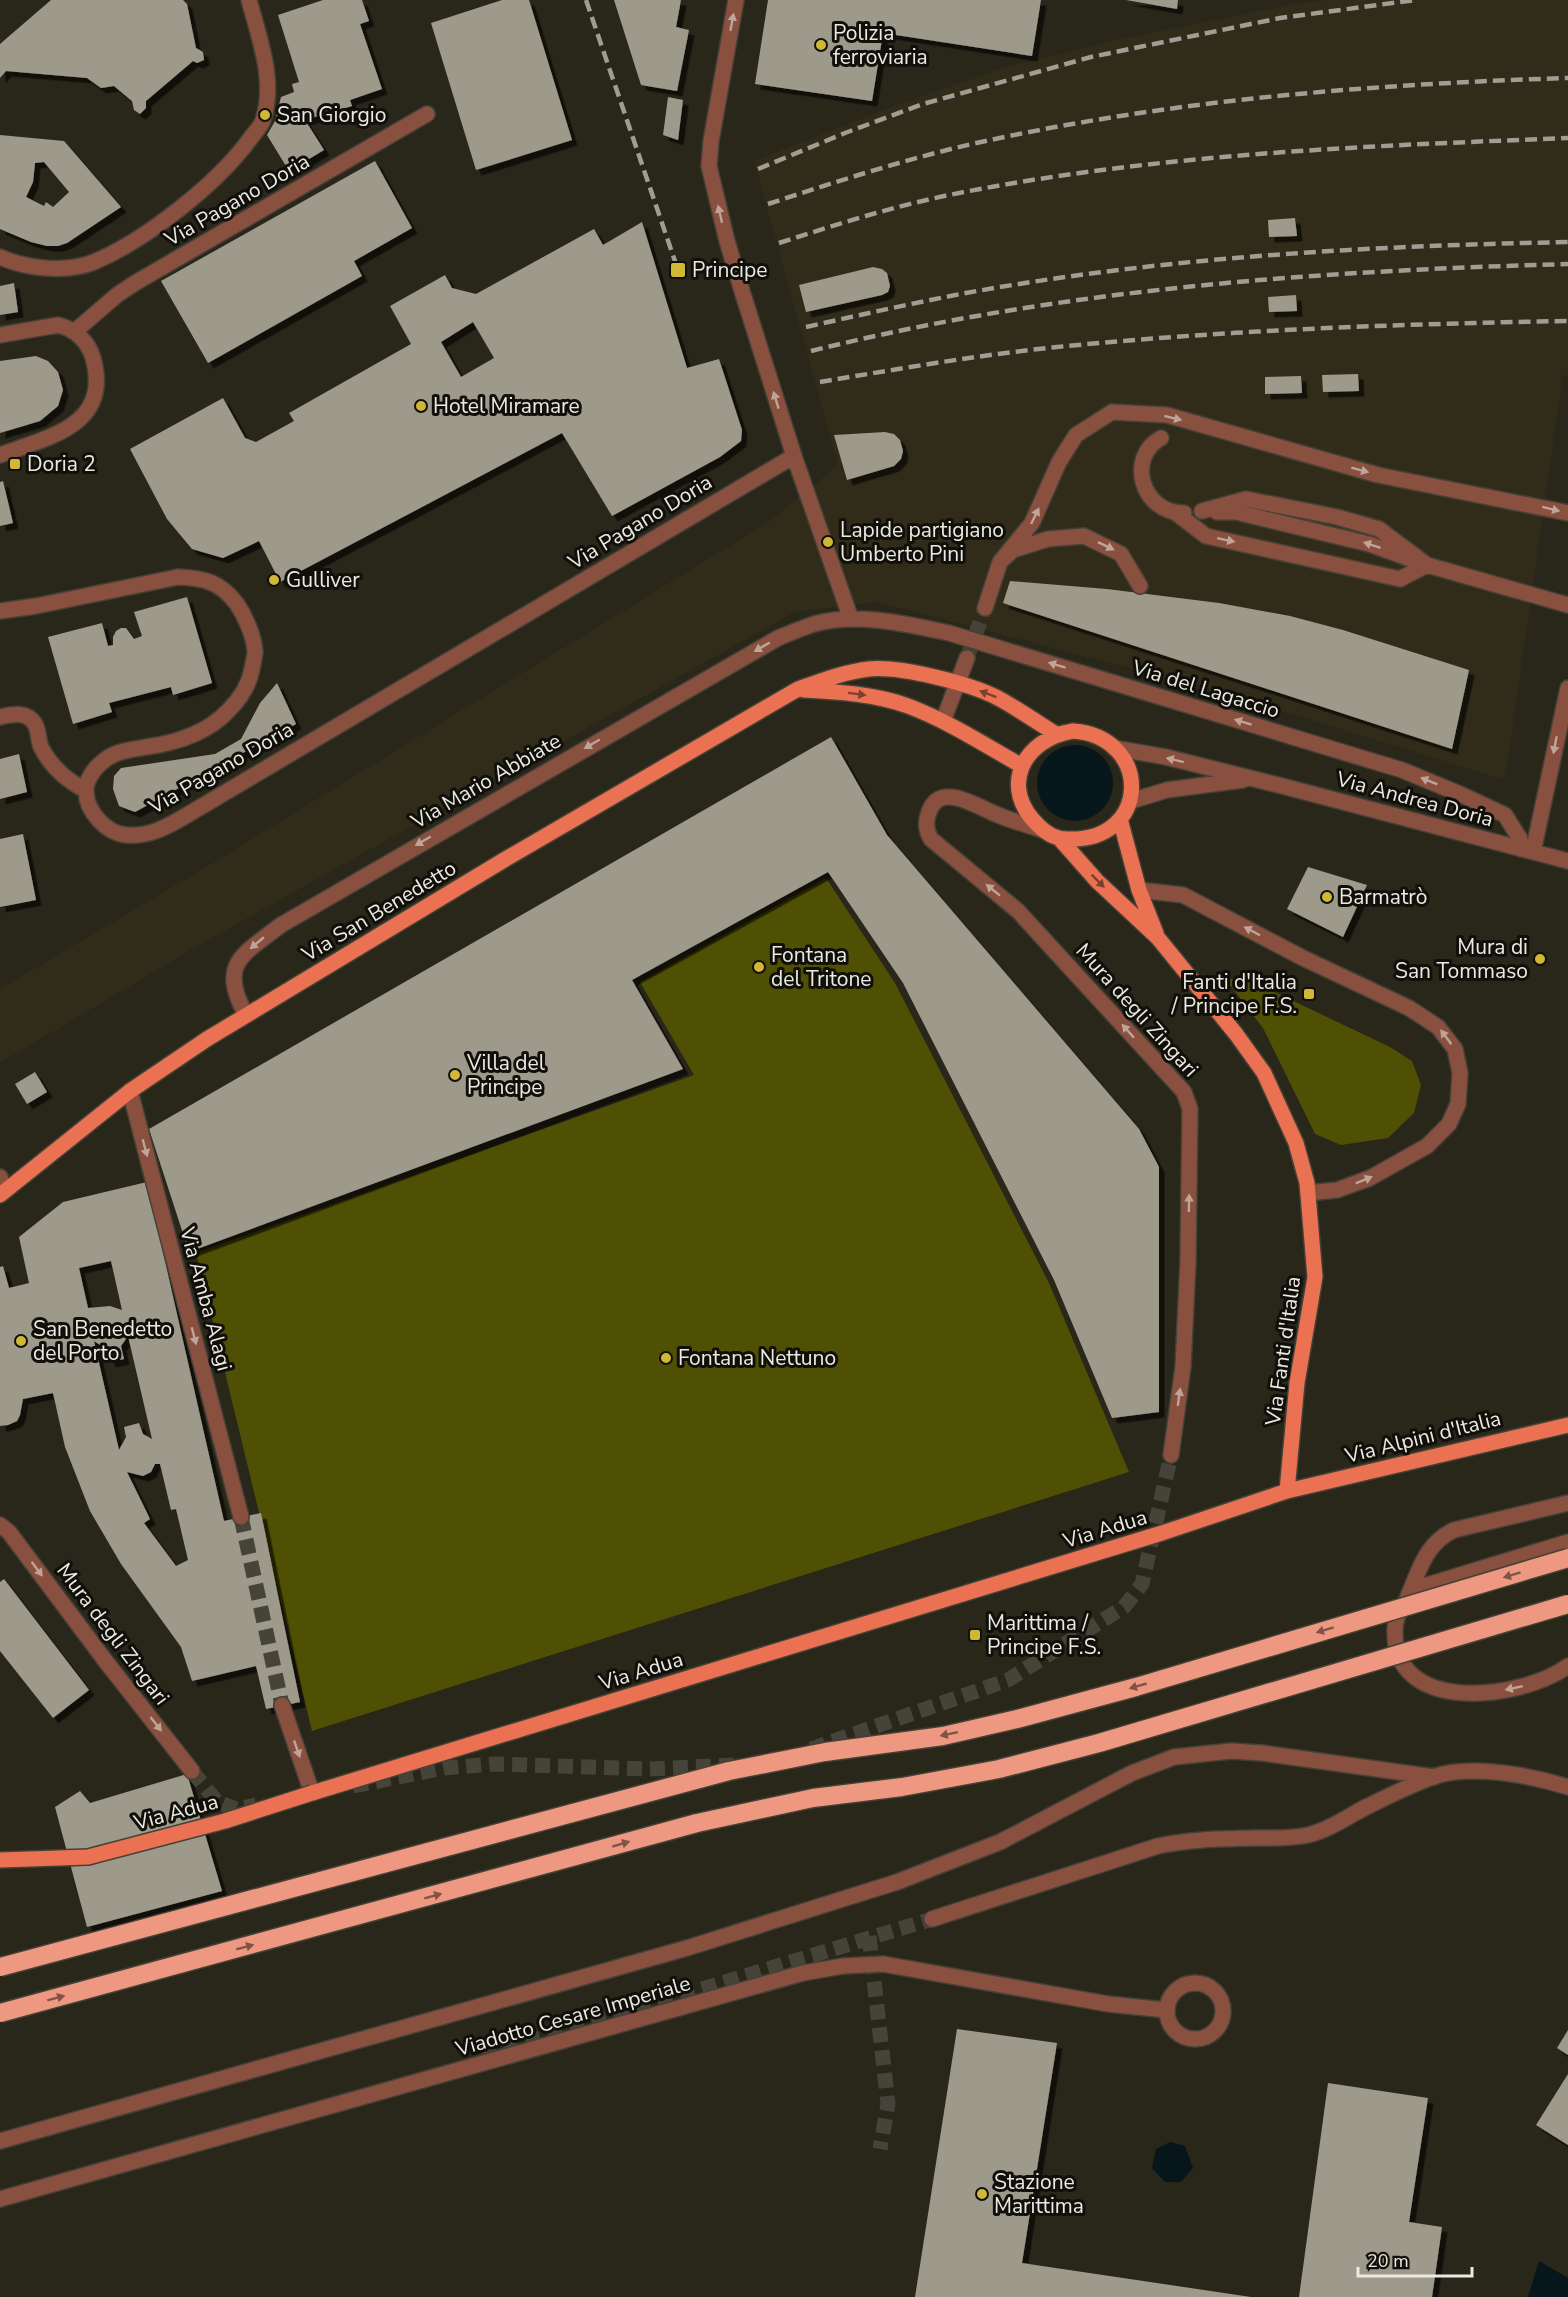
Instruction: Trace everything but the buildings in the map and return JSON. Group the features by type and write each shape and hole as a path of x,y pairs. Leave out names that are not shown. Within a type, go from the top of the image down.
{"highway":[{"path":"0,1967 729,1770 825,1752 943,1736 1017,1719 1136,1687 1568,1558"},
{"path":"0,2013 697,1823 813,1798 902,1787 999,1769 1099,1743 1568,1604"}],"main road":[{"name":"Via San Benedetto","path":"2,1187 130,1091 246,1016 504,860 798,689 830,677 871,669 915,673 957,683 996,697 1056,735"},
{"path":"798,689 860,694 907,705 943,721 1022,766"},
{"path":"1073,731 1100,738 1114,748 1132,780 1131,801 1120,819 1104,831 1078,839 1059,838 1042,830 1030,818 1019,795 1019,777 1022,766 1035,747 1056,735 1073,731"},
{"name":"Via Fanti d'Italia","path":"1120,819 1139,890 1158,938"},
{"name":"Via Fanti d'Italia","path":"1059,838 1097,881 1158,938 1236,1035 1264,1073 1296,1143 1308,1193 1315,1277 1297,1383 1287,1491"},
{"name":"Via Alpini d'Italia","path":"1287,1491 1568,1425"},
{"name":"Via Adua","path":"0,1860 88,1857 225,1821 1162,1533 1287,1491"}],"street":[{"name":"Via Pagano Doria","path":"0,257 32,267 67,267 93,262 140,236 197,194 225,169 262,122 267,93 268,73 249,0"},
{"path":"736,0 711,141 709,166 727,241 794,456 851,619"},
{"name":"Via Pagano Doria","path":"74,332 117,295 135,283 427,114"},
{"path":"0,335 58,325 74,332 82,337 94,361 96,389 87,414 74,424 0,455"},
{"path":"985,608 1000,562 1032,523 1059,462 1076,435 1112,412 1167,416 1378,475 1568,513"},
{"path":"1161,438 1149,448 1142,471 1150,499 1159,507 1176,513 1206,536 1400,579 1427,565"},
{"name":"Via Pagano Doria","path":"0,611 36,606 178,577 200,578 216,585 229,595 242,611 255,651 251,674 242,696 209,728 168,743 126,749 111,755 100,763 91,775 85,790 93,811 102,824 113,832 126,835 142,834 163,829 794,456"},
{"path":"1176,513 1202,511 1246,499 1337,517 1379,529 1427,565 1568,605"},
{"path":"1000,562 1013,550 1048,539 1084,536 1121,554 1140,586"},
{"name":"Via del Lagaccio","path":"815,624 851,619 914,626 950,633 1402,770 1505,815 1527,850"},
{"name":"Via Mario Abbiate","path":"246,1016 235,996 233,974 240,959 281,925 778,638 815,624"},
{"path":"943,721 967,658"},
{"path":"1527,850 1568,688"},
{"path":"0,717 22,714 28,717 35,724 40,746 52,764 69,782 85,790"},
{"name":"Via Andrea Doria","path":"1114,748 1166,757 1568,861"},
{"name":"Via Andrea Doria","path":"1131,801 1167,790 1252,779"},
{"name":"Mura degli Zingari","path":"1042,830 997,815 972,802 952,797 938,800 930,809 926,823 931,839 1018,910 1184,1092 1188,1101 1190,1160 1183,1355 1171,1455"},
{"path":"1139,890 1183,895 1304,958 1409,1008 1438,1027 1455,1049 1460,1073 1458,1104 1449,1124 1427,1146 1370,1178 1337,1190 1308,1193"},
{"name":"Via Amba Alagi","path":"130,1091 241,1517"},
{"path":"1568,1503 1454,1530 1439,1537 1426,1556 1395,1625 1396,1648 1409,1673 1423,1683 1449,1691 1484,1694 1514,1689 1539,1682 1568,1666"},
{"name":"Mura degli Zingari","path":"0,1525 9,1532 107,1663 192,1770"},
{"path":"1406,1599 1424,1586 1568,1542"},
{"path":"282,1705 312,1793"},
{"path":"0,2142 687,1948 897,1882 1000,1842 1132,1773 1174,1756 1231,1751 1262,1753 1434,1777"},
{"path":"932,1919 1183,1840 1290,1838 1309,1835 1434,1777 1490,1772 1526,1776 1568,1787"},
{"name":"Viadotto Cesare Imperiale","path":"0,2199 803,1973 843,1966 884,1964 1108,2004 1166,2010"},
{"path":"1205,1977 1223,2004 1221,2024 1215,2032 1198,2040 1179,2036 1167,2020 1166,2010 1172,1994 1179,1988 1205,1977"}],"shaded area":[{"path":"1328,0 1568,0 1568,375 1563,375 1505,780 1211,689 876,602 795,612 201,944 0,1063 0,989 211,864 770,521 838,465 754,161 891,107 1003,68 1121,39 1293,4"},
{"path":"1075,745 1090,748 1102,756 1110,768 1113,783 1110,798 1102,810 1090,818 1075,821 1060,818 1048,810 1040,798 1037,783 1040,768 1048,756 1060,748"},
{"path":"826,878 895,983 1049,1283 1129,1472 312,1731 196,1253 694,1075 640,982"},
{"path":"1243,977 1390,1047 1412,1061 1421,1085 1414,1113 1388,1138 1341,1145 1315,1134 1263,1028 1226,980"},
{"path":"1170,2142 1185,2146 1193,2168 1181,2182 1165,2182 1152,2168 1156,2149"},
{"path":"1539,2261 1568,2278 1568,2297 1528,2297"}],"tunnel":[{"path":"967,658 985,608"},
{"path":"811,1749 1008,1680 1124,1607 1142,1584 1171,1455"},
{"path":"241,1517 282,1705"},
{"path":"353,1786 444,1768 494,1764 649,1769 735,1765"},
{"path":"192,1771 217,1802 236,1809 256,1805"},
{"path":"482,2056 932,1919"},
{"path":"869,1936 888,2104 880,2149"}],"railway":[{"path":"586,0 678,270"},
{"path":"758,169 923,104 1091,57 1280,18 1415,0"},
{"path":"768,204 880,168 966,145 1137,113 1352,89 1568,78"},
{"path":"779,243 863,217 949,195 1102,170 1257,154 1568,138"},
{"path":"806,327 966,293 1115,270 1341,250 1568,242"},
{"path":"811,351 998,312 1187,287 1377,272 1568,264"},
{"path":"820,382 998,354 1121,341 1312,329 1568,321"}],"place":[{"name":"Polizia ferroviaria","path":"821,45"},
{"name":"San Giorgio","path":"265,115"},
{"name":"Principe","path":"678,270"},
{"name":"Hotel Miramare","path":"421,406"},
{"name":"Doria 2","path":"15,464"},
{"name":"Lapide partigiano Umberto Pini","path":"828,542"},
{"name":"Gulliver","path":"274,580"},
{"name":"Barmatrò","path":"1327,897"},
{"name":"Mura di San Tommaso","path":"1540,959"},
{"name":"Fontana del Tritone","path":"759,967"},
{"name":"Fanti d'Italia / Principe F.S.","path":"1309,994"},
{"name":"Villa del Principe","path":"455,1075"},
{"name":"San Benedetto del Porto","path":"21,1341"},
{"name":"Fontana Nettuno","path":"666,1358"},
{"name":"Marittima / Principe F.S.","path":"975,1635"},
{"name":"Stazione Marittima","path":"982,2194"}]}
